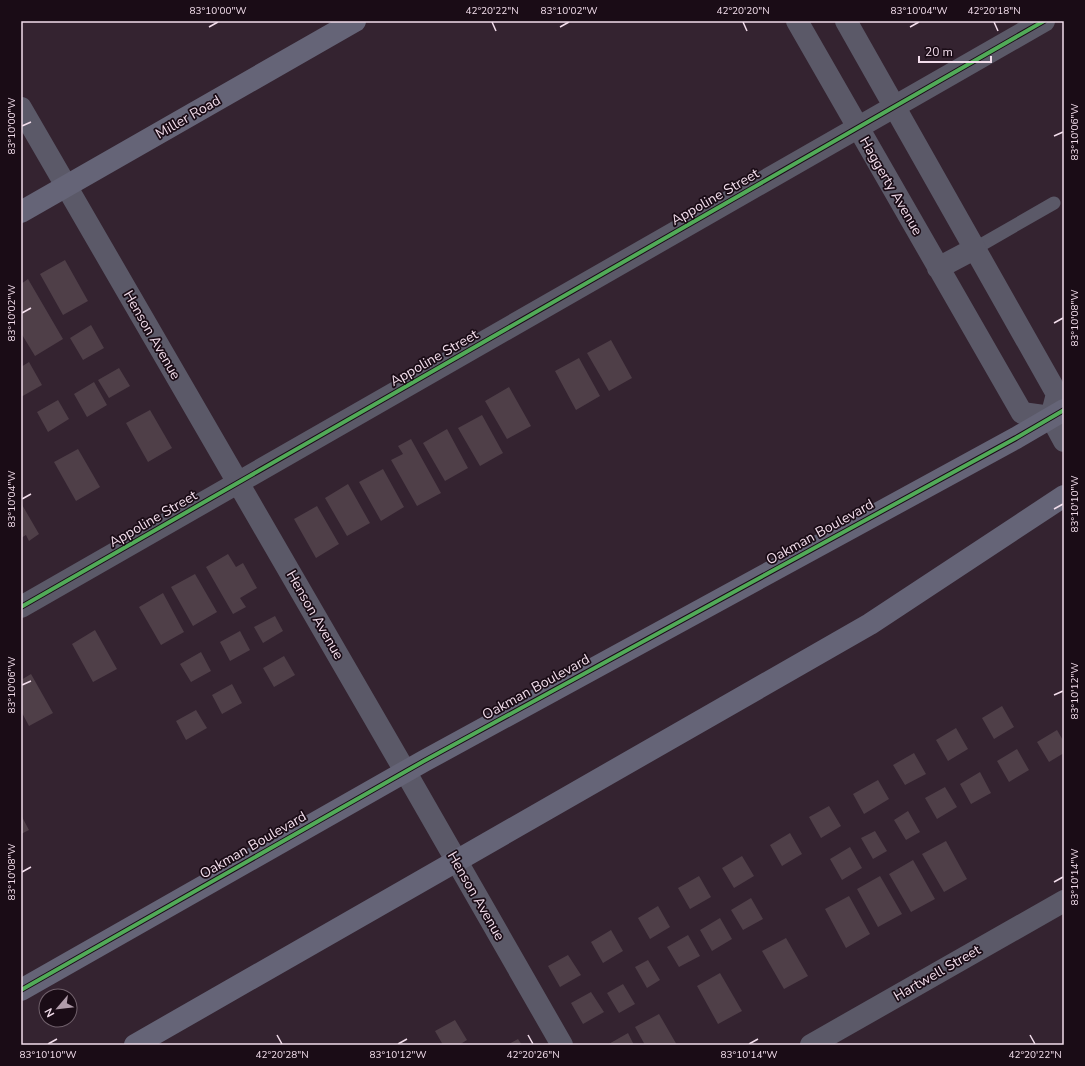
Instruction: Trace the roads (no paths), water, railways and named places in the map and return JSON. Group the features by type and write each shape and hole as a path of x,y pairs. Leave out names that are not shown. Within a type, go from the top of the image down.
{"street":[{"name":"Miller Road","path":"21,212 355,21"},
{"name":"Haggerty Avenue","path":"797,21 857,128 1022,413 1057,413"},
{"path":"846,21 1057,394 1057,413 1064,441"},
{"name":"Appoline Street","path":"21,607 1044,21"},
{"name":"Henson Avenue","path":"21,108 562,1045"},
{"path":"938,268 974,249"},
{"name":"Oakman Boulevard","path":"21,990 405,771 1009,441 1057,413"},
{"path":"135,1045 870,624 1064,496"},
{"name":"Hartwell Street","path":"810,1045 1064,901"}],"lane":[{"path":"974,249 1054,203"}]}
